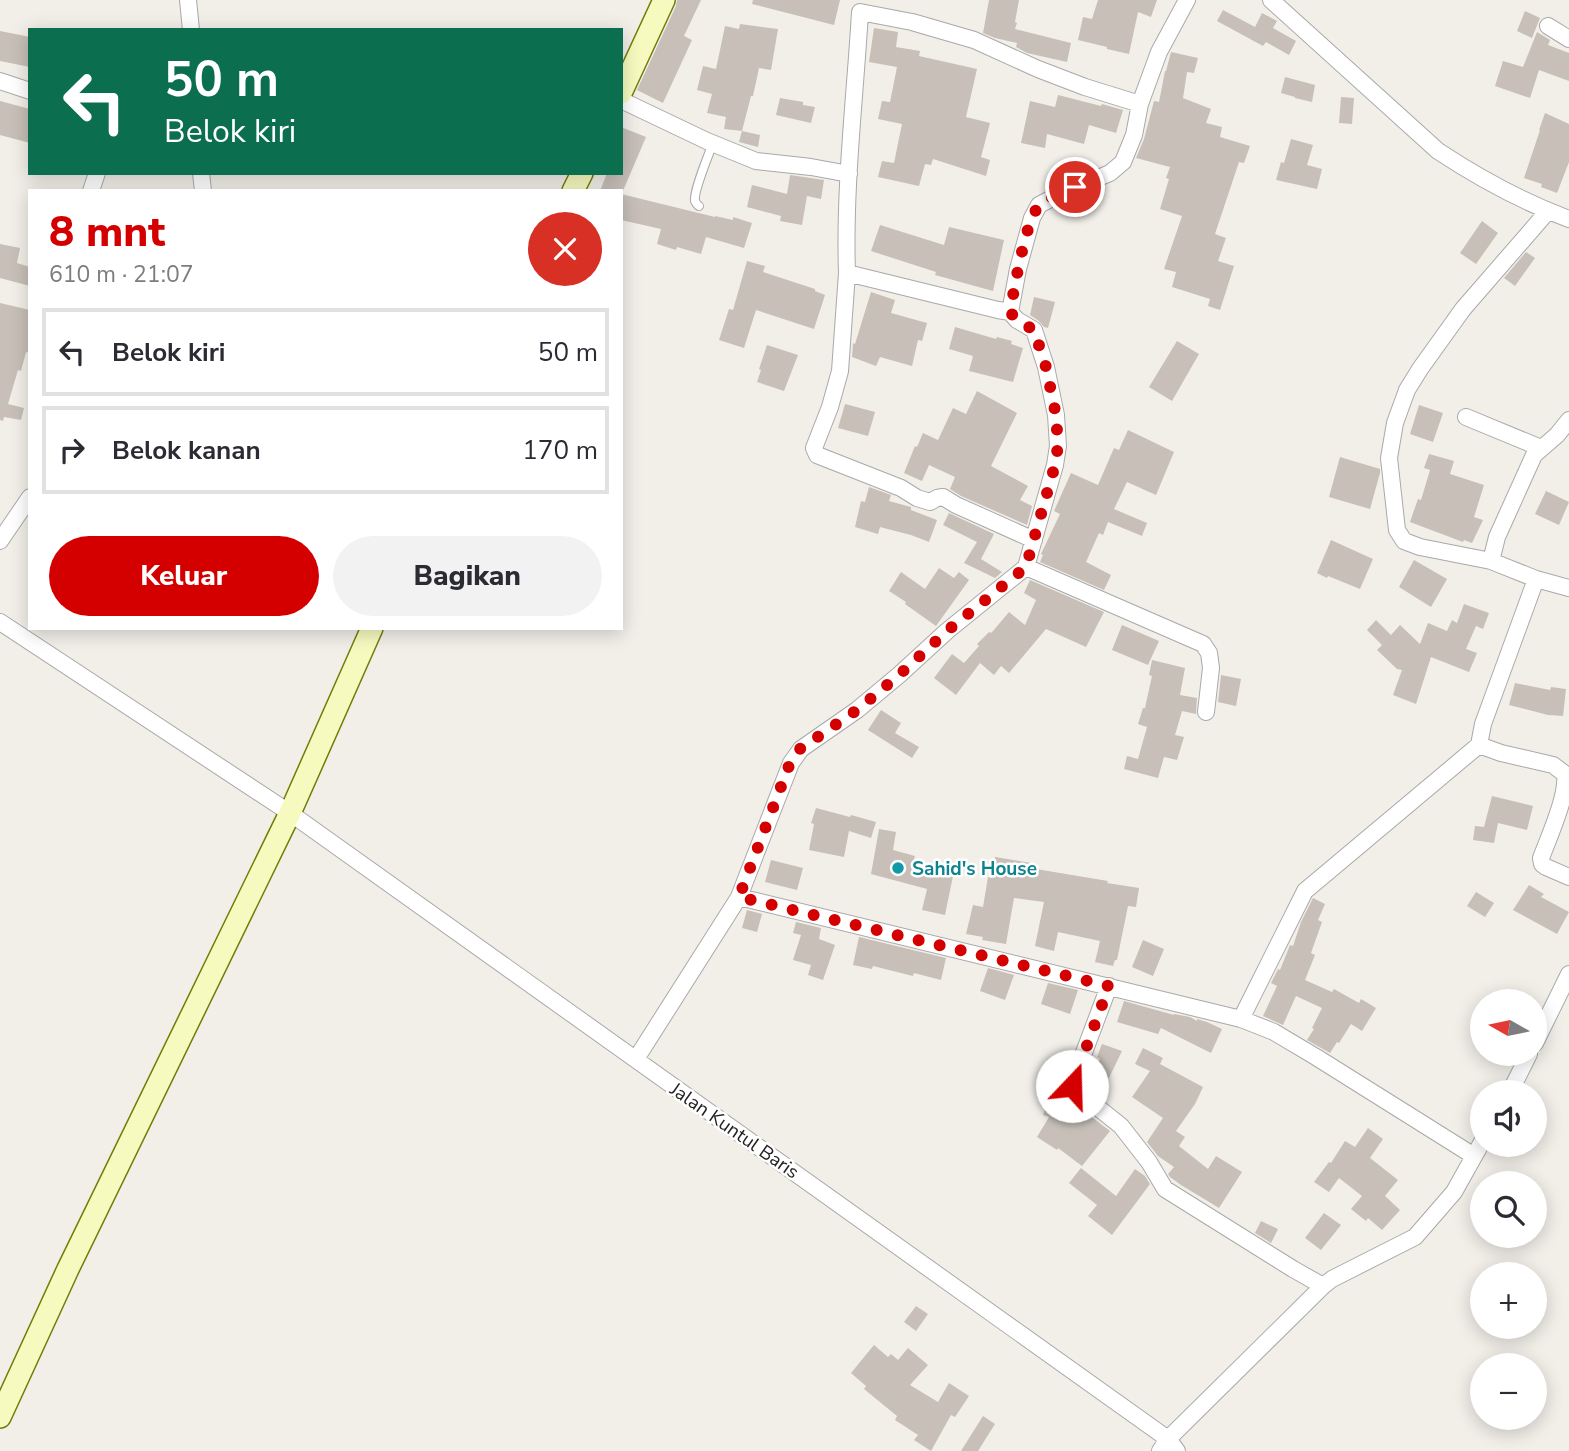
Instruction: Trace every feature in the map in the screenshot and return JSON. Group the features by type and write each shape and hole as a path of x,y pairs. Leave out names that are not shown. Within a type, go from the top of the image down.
{"street":[{"path":"188,0 191,28"},
{"path":"623,89 664,0"},
{"path":"1010,312 1028,231 1039,205 1110,173 1123,162 1159,52 1187,0"},
{"path":"1271,0 1438,151 1461,167 1569,219"},
{"path":"1034,540 943,497 930,502 917,498 901,488 817,454 814,448 840,371 860,6 974,40 1038,69 1140,104"},
{"path":"1548,26 1569,39"},
{"path":"0,81 28,90"},
{"path":"623,101 756,160 849,174"},
{"path":"1548,211 1462,309 1413,380 1395,423 1389,458 1398,530 1404,541 1420,547 1491,561 1536,579 1569,587"},
{"path":"636,1059 739,897 790,763 800,749 857,710 947,631 1026,567 1055,465 1058,446 1056,415 1046,367 1034,330 1017,320 1010,312 847,273"},
{"path":"1466,417 1541,448"},
{"path":"1491,561 1497,537 1534,455 1557,436 1569,420"},
{"path":"0,541 28,500"},
{"path":"1026,567 1203,644 1209,653 1212,668 1206,712"},
{"path":"1241,1019 1305,891 1479,745 1483,724 1536,579"},
{"name":"Jalan Kuntul Baris","path":"0,622 290,813 636,1059 1168,1447"},
{"path":"0,1417 68,1269 290,813 371,630"},
{"path":"1479,745 1553,765 1564,774 1566,781 1556,819 1541,858 1546,867 1569,877"},
{"path":"739,897 1241,1019 1274,1032 1470,1144"},
{"path":"1547,1019 1569,974"},
{"path":"1109,986 1074,1079 1074,1091 1121,1126 1150,1162 1165,1189 1323,1286"},
{"path":"1168,1447 1323,1286 1415,1237 1454,1192 1474,1157"}],"lane":[{"path":"698,206 695,197 713,143"}],"building":[{"path":"677,0 701,0 684,36 692,40 663,103 637,90"},
{"path":"753,0 840,0 834,25 752,4"},
{"path":"989,0 1019,0 1015,29 1071,43 1067,62 1027,53 1016,47 1017,43 983,33"},
{"path":"1098,0 1157,0 1151,17 1138,12 1129,54 1078,40 1083,17 1092,19"},
{"path":"1223,10 1255,27 1262,13 1277,21 1273,28 1296,41 1289,55 1266,42 1263,46 1217,21"},
{"path":"1525,11 1540,18 1532,38 1517,31"},
{"path":"740,24 778,29 771,70 759,68 742,131 724,129 726,117 707,113 712,94 697,90 703,66 716,69 725,26 739,29"},
{"path":"874,28 898,32 896,47 920,51 919,56 977,69 966,117 990,123 981,157 990,160 986,176 933,159 931,165 925,164 919,186 878,177 882,161 894,163 902,124 878,119 882,101 890,102 897,67 869,62"},
{"path":"0,31 28,37 28,67 0,61"},
{"path":"1537,32 1550,40 1548,45 1569,53 1569,81 1539,70 1530,98 1495,86 1503,61 1523,67"},
{"path":"1171,52 1198,58 1194,73 1187,72 1183,98 1211,109 1206,123 1222,127 1220,137 1250,146 1244,163 1239,162 1215,234 1226,238 1218,261 1234,266 1220,310 1208,306 1210,299 1172,287 1176,272 1164,269 1182,216 1160,209 1170,167 1136,158 1154,101 1159,102"},
{"path":"1285,77 1315,85 1312,102 1281,93"},
{"path":"1058,95 1123,110 1116,133 1089,125 1084,144 1047,134 1045,148 1021,143 1030,101 1055,107"},
{"path":"1341,97 1354,98 1352,124 1339,123"},
{"path":"780,98 815,107 811,123 776,115"},
{"path":"0,101 28,108 28,142 0,135"},
{"path":"1545,113 1569,124 1569,162 1557,193 1524,178"},
{"path":"623,128 646,137 623,191 601,189 606,175 623,175"},
{"path":"742,131 760,135 758,147 739,142"},
{"path":"1291,139 1313,145 1307,165 1322,169 1317,189 1276,180"},
{"path":"790,175 824,180 821,199 807,196 802,225 780,221 781,216 747,207 752,185 787,194"},
{"path":"623,194 715,217 733,220 733,217 752,223 744,248 706,237 701,254 657,244 661,229 623,220"},
{"path":"1482,221 1498,233 1476,264 1460,253"},
{"path":"880,225 944,245 949,227 1004,240 993,291 935,275 936,272 871,251"},
{"path":"0,244 20,248 17,263 28,266 28,285 0,278"},
{"path":"1526,252 1535,258 1515,286 1504,278"},
{"path":"747,261 765,266 763,272 815,289 825,295 814,329 756,310 744,348 719,340 729,309 733,310"},
{"path":"871,292 895,300 891,313 927,323 922,341 918,340 912,366 880,357 876,366 852,357 853,343 855,344"},
{"path":"1034,297 1055,302 1048,328 1030,315"},
{"path":"0,303 28,310 28,352 21,371 18,370 8,404 24,408 21,420 4,417 3,421 0,420"},
{"path":"955,327 1012,341 1011,344 1023,348 1013,382 969,371 973,356 949,349"},
{"path":"1177,341 1199,354 1172,401 1149,387"},
{"path":"767,345 798,355 784,391 757,382"},
{"path":"977,391 1017,413 991,466 1028,486 1020,500 1032,506 1027,525 961,496 950,489 955,477 929,465 922,481 904,473 923,433 938,440 953,408 966,414"},
{"path":"845,404 875,412 868,436 838,428"},
{"path":"1419,405 1443,413 1433,442 1410,434"},
{"path":"1128,430 1174,452 1156,495 1127,482 1114,509 1147,523 1142,536 1108,522 1103,535 1099,533 1086,562 1111,575 1104,590 1040,562 1043,555 1041,554 1060,514 1054,511 1071,473 1098,485 1114,448 1119,450"},
{"path":"1429,454 1454,461 1450,474 1484,485 1474,517 1483,520 1472,543 1410,522 1418,499 1421,500 1430,470 1424,468"},
{"path":"1340,457 1380,469 1370,509 1329,497"},
{"path":"869,487 891,495 889,501 911,507 911,510 937,520 929,542 880,527 878,534 855,527 861,501 865,502"},
{"path":"1546,491 1569,502 1559,525 1535,514"},
{"path":"949,513 994,534 981,559 1002,572 995,578 964,563 977,542 943,525"},
{"path":"1331,540 1373,559 1360,589 1317,573"},
{"path":"1414,560 1447,579 1431,607 1399,587"},
{"path":"939,568 954,578 959,572 969,580 936,626 889,591 901,572 925,589"},
{"path":"1030,580 1104,612 1086,647 1046,629 1009,673 1001,666 994,675 980,663 956,695 934,678 952,654 964,663 979,646 977,644 991,633 1009,612 1025,625 1036,600 1024,593"},
{"path":"1464,604 1489,613 1483,629 1476,626 1466,649 1477,653 1469,672 1431,657 1416,704 1393,695 1402,670 1397,669 1377,650 1382,645 1367,630 1376,620 1391,635 1400,625 1420,644 1428,623 1447,631 1452,620 1457,623"},
{"path":"1122,625 1159,641 1148,665 1112,650"},
{"path":"1152,660 1185,668 1180,695 1197,698 1196,714 1182,711 1175,735 1184,737 1177,760 1164,757 1158,778 1124,769 1127,756 1138,759 1147,727 1138,724 1145,708 1152,676 1149,675"},
{"path":"1221,675 1241,679 1236,706 1218,702"},
{"path":"1515,683 1550,690 1551,687 1566,689 1563,716 1509,705"},
{"path":"881,710 901,723 895,733 919,747 912,758 868,730"},
{"path":"1492,796 1533,806 1527,830 1498,823 1494,843 1473,840 1475,826 1484,827"},
{"path":"816,808 876,822 871,838 849,831 844,857 809,850 814,824 811,823"},
{"path":"879,829 896,832 893,850 915,856 911,867 953,876 945,915 922,910 927,889 871,874"},
{"path":"995,857 1031,863 1030,868 1139,888 1136,907 1128,906 1117,960 1113,966 1095,962 1100,941 1058,932 1054,951 1035,946 1044,902 1014,898 1006,944 966,934 973,905 983,907 988,877 992,878"},
{"path":"771,860 803,868 797,890 765,882"},
{"path":"1529,885 1544,894 1541,897 1569,912 1557,934 1513,910"},
{"path":"1476,892 1494,903 1485,917 1467,906"},
{"path":"1313,898 1325,904 1318,920 1322,922 1311,953 1315,955 1305,980 1332,992 1334,989 1359,1003 1361,999 1376,1008 1362,1031 1351,1024 1330,1053 1307,1040 1322,1008 1296,996 1283,1025 1263,1016 1277,986 1271,983 1278,969 1280,970 1290,945 1293,946"},
{"path":"747,910 762,914 757,932 742,928"},
{"path":"796,922 821,928 819,939 835,945 823,980 808,975 811,965 793,960 801,935 793,933"},
{"path":"859,937 946,958 941,980 873,966 872,969 853,965"},
{"path":"1143,940 1164,949 1153,976 1132,967"},
{"path":"988,968 1014,975 1005,1000 980,991"},
{"path":"1048,983 1078,990 1070,1014 1041,1004"},
{"path":"1124,1001 1197,1019 1222,1029 1211,1053 1161,1028 1158,1034 1117,1022"},
{"path":"1102,1044 1122,1051 1107,1082 1092,1074 1100,1059 1097,1057"},
{"path":"1143,1048 1163,1058 1160,1064 1203,1087 1176,1131 1185,1137 1179,1146 1208,1169 1216,1156 1242,1172 1219,1208 1170,1177 1168,1174 1174,1167 1158,1156 1147,1142 1163,1118 1132,1097 1150,1071 1135,1064"},
{"path":"1050,1095 1076,1105 1110,1131 1082,1166 1058,1148 1057,1150 1037,1137 1049,1117 1043,1115"},
{"path":"1368,1128 1383,1139 1370,1158 1398,1180 1385,1196 1400,1210 1382,1230 1351,1209 1362,1196 1339,1178 1329,1192 1314,1182 1329,1162 1331,1163 1345,1141 1355,1147"},
{"path":"1081,1168 1116,1196 1135,1169 1145,1176 1150,1184 1112,1235 1088,1216 1097,1205 1069,1183"},
{"path":"1324,1213 1341,1225 1321,1250 1305,1238"},
{"path":"1261,1221 1278,1229 1271,1243 1255,1233"},
{"path":"916,1306 928,1314 916,1331 904,1322"},
{"path":"874,1345 888,1357 891,1354 898,1360 908,1348 928,1365 910,1385 938,1402 949,1383 969,1396 955,1417 951,1415 931,1451 914,1440 918,1435 895,1420 897,1416 864,1389 866,1386 851,1373"},
{"path":"983,1416 995,1424 978,1451 961,1451"}],"place":[{"name":"Sahid's House","path":"898,868"}],"route":[{"path":"1072,1086 1109,986 739,897 790,763 800,749 857,710 947,631 1026,567 1058,446 1056,415 1046,367 1034,330 1017,320 1010,312 1032,218 1039,205 1075,187"}]}
